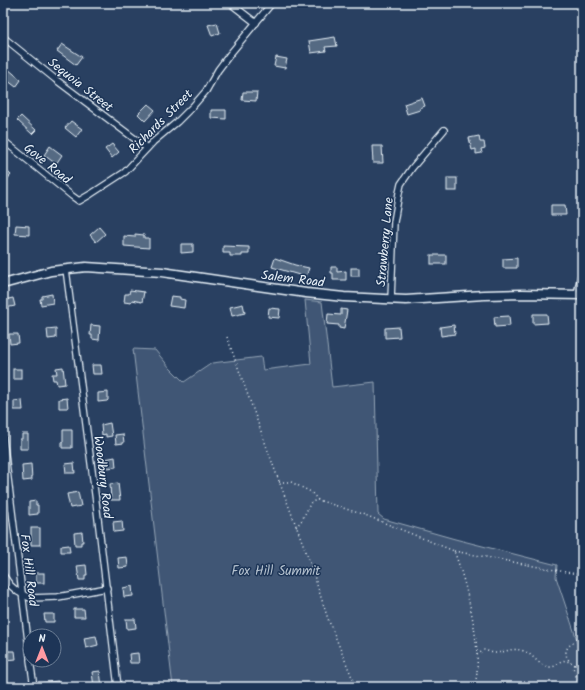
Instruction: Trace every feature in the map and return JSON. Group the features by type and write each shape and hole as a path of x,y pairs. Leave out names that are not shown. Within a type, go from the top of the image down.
{"main road":[{"name":"Salem Road","path":"3,284 51,271 86,267 162,272 306,293 391,300 484,295 579,294"}],"street":[{"path":"230,3 256,23"},
{"name":"Richards Street","path":"79,201 125,172 153,142 194,106 206,91 218,70 230,54 272,3"},
{"name":"Sequoia Street","path":"3,37 55,79 147,148"},
{"name":"Strawberry Lane","path":"391,300 394,222 401,184 412,168 444,130"},
{"name":"Gove Road","path":"4,141 79,201"},
{"name":"Woodbury Road","path":"66,269 118,687"},
{"name":"Fox Hill Road","path":"3,438 26,628"},
{"path":"3,575 10,585 18,592 30,598 52,598 106,588"},
{"name":"Fox Hill Road","path":"31,668 34,687"}],"lane":[{"path":"579,294 582,265"}],"path":[{"path":"226,337 308,557 328,619 356,687"},
{"path":"279,482 291,482 311,492 318,500 365,514 454,551 582,575"},
{"path":"296,527 302,520 311,502 318,500"},
{"path":"454,551 460,564 474,628 477,655 476,681 474,687"},
{"path":"570,662 566,653 567,648 574,642 582,639"},
{"path":"477,655 484,650 496,653 512,649 524,651 540,664 545,666 555,666 561,660 575,665 577,663 582,665"},
{"path":"575,665 573,670 574,673 582,681"}],"green space":[{"name":"Fox Hill Summit","path":"305,300 322,302 332,387 375,382 378,514 384,519 557,565 556,577 582,655 582,687 173,687 133,349 155,350 184,382 212,363 261,357 263,370 311,364"}],"building":[{"path":"217,23 220,33 212,36 208,25"},
{"path":"335,37 337,46 325,47 326,51 311,53 309,41"},
{"path":"62,44 82,57 76,65 57,51"},
{"path":"276,57 287,59 285,68 274,66"},
{"path":"7,68 21,80 16,87 3,77 3,73"},
{"path":"243,92 257,92 256,101 242,100"},
{"path":"422,98 425,106 420,108 420,110 407,114 404,104"},
{"path":"148,104 155,110 145,121 138,114"},
{"path":"211,110 226,110 226,119 211,118"},
{"path":"21,116 36,130 32,134 17,120"},
{"path":"71,121 82,129 76,137 65,128"},
{"path":"479,136 480,142 484,142 485,148 481,149 482,153 476,154 476,149 472,150 469,138"},
{"path":"112,144 119,152 112,158 105,149"},
{"path":"50,146 62,155 56,164 44,155"},
{"path":"372,146 382,146 383,163 373,163"},
{"path":"3,168 11,175 3,184"},
{"path":"447,178 457,178 457,191 447,191"},
{"path":"551,205 565,205 566,215 551,215"},
{"path":"16,225 29,226 29,235 15,234"},
{"path":"99,227 105,234 96,242 90,235"},
{"path":"135,234 144,235 144,238 149,238 149,248 124,246 124,236 135,237"},
{"path":"181,244 193,244 193,252 181,253"},
{"path":"223,246 249,247 249,254 242,254 242,256 230,256 230,253 223,253"},
{"path":"431,255 446,255 446,264 431,264"},
{"path":"275,258 309,268 306,277 272,267"},
{"path":"517,258 517,268 503,268 503,259"},
{"path":"331,267 337,267 337,272 346,271 346,280 333,280"},
{"path":"351,268 359,268 359,276 351,276"},
{"path":"130,290 144,292 142,302 132,300 131,303 124,302 125,294 129,294"},
{"path":"52,294 53,303 41,305 40,299 42,299 42,296"},
{"path":"171,296 180,297 180,299 185,300 184,308 169,306"},
{"path":"13,298 15,306 5,308 4,300"},
{"path":"243,304 245,313 232,316 230,307"},
{"path":"269,308 280,309 279,318 268,317"},
{"path":"341,309 347,310 344,329 339,328 339,325 327,324 328,314 341,315"},
{"path":"533,314 547,314 548,323 533,324"},
{"path":"509,316 510,326 495,327 494,317"},
{"path":"91,325 100,326 99,340 92,339 92,335 90,335"},
{"path":"454,325 455,334 441,336 440,327"},
{"path":"399,327 400,337 385,338 385,328"},
{"path":"56,328 56,338 48,339 47,329"},
{"path":"9,334 18,334 19,343 10,344"},
{"path":"92,365 101,365 102,374 93,374"},
{"path":"63,367 65,384 57,385 56,380 53,380 52,374 57,374 56,368"},
{"path":"13,369 21,369 21,379 13,379"},
{"path":"108,392 107,401 98,402 98,393"},
{"path":"67,398 68,408 59,408 59,399"},
{"path":"22,400 23,410 14,410 14,401"},
{"path":"110,423 112,436 106,437 106,434 102,435 101,425"},
{"path":"63,430 72,430 72,448 62,448"},
{"path":"22,434 28,434 28,449 20,449 20,439 22,439"},
{"path":"123,434 124,443 116,444 115,435"},
{"path":"115,457 116,467 107,468 105,459"},
{"path":"74,463 75,473 66,473 65,464"},
{"path":"31,464 32,480 23,481 22,465"},
{"path":"118,483 120,500 111,500 110,484"},
{"path":"78,492 81,506 70,508 67,494"},
{"path":"36,501 36,505 38,505 38,514 29,515 29,502"},
{"path":"122,521 123,531 114,532 113,522"},
{"path":"31,528 40,528 40,545 31,545"},
{"path":"82,532 83,542 81,542 81,545 75,545 74,533"},
{"path":"69,545 70,552 61,552 61,546"},
{"path":"127,557 128,567 119,568 118,558"},
{"path":"86,565 87,575 85,575 85,580 79,580 77,566"},
{"path":"36,573 44,573 44,583 36,583"},
{"path":"132,586 133,596 124,597 123,588"},
{"path":"74,609 84,609 85,617 74,617"},
{"path":"44,614 54,614 54,622 45,622"},
{"path":"126,619 135,619 136,628 127,629"},
{"path":"96,636 98,645 86,648 84,638"},
{"path":"6,651 15,651 16,659 7,660"},
{"path":"138,653 139,663 130,663 129,654"},
{"path":"100,671 102,687 94,687 92,672"},
{"path":"58,681 58,687 42,687 42,683"}]}
